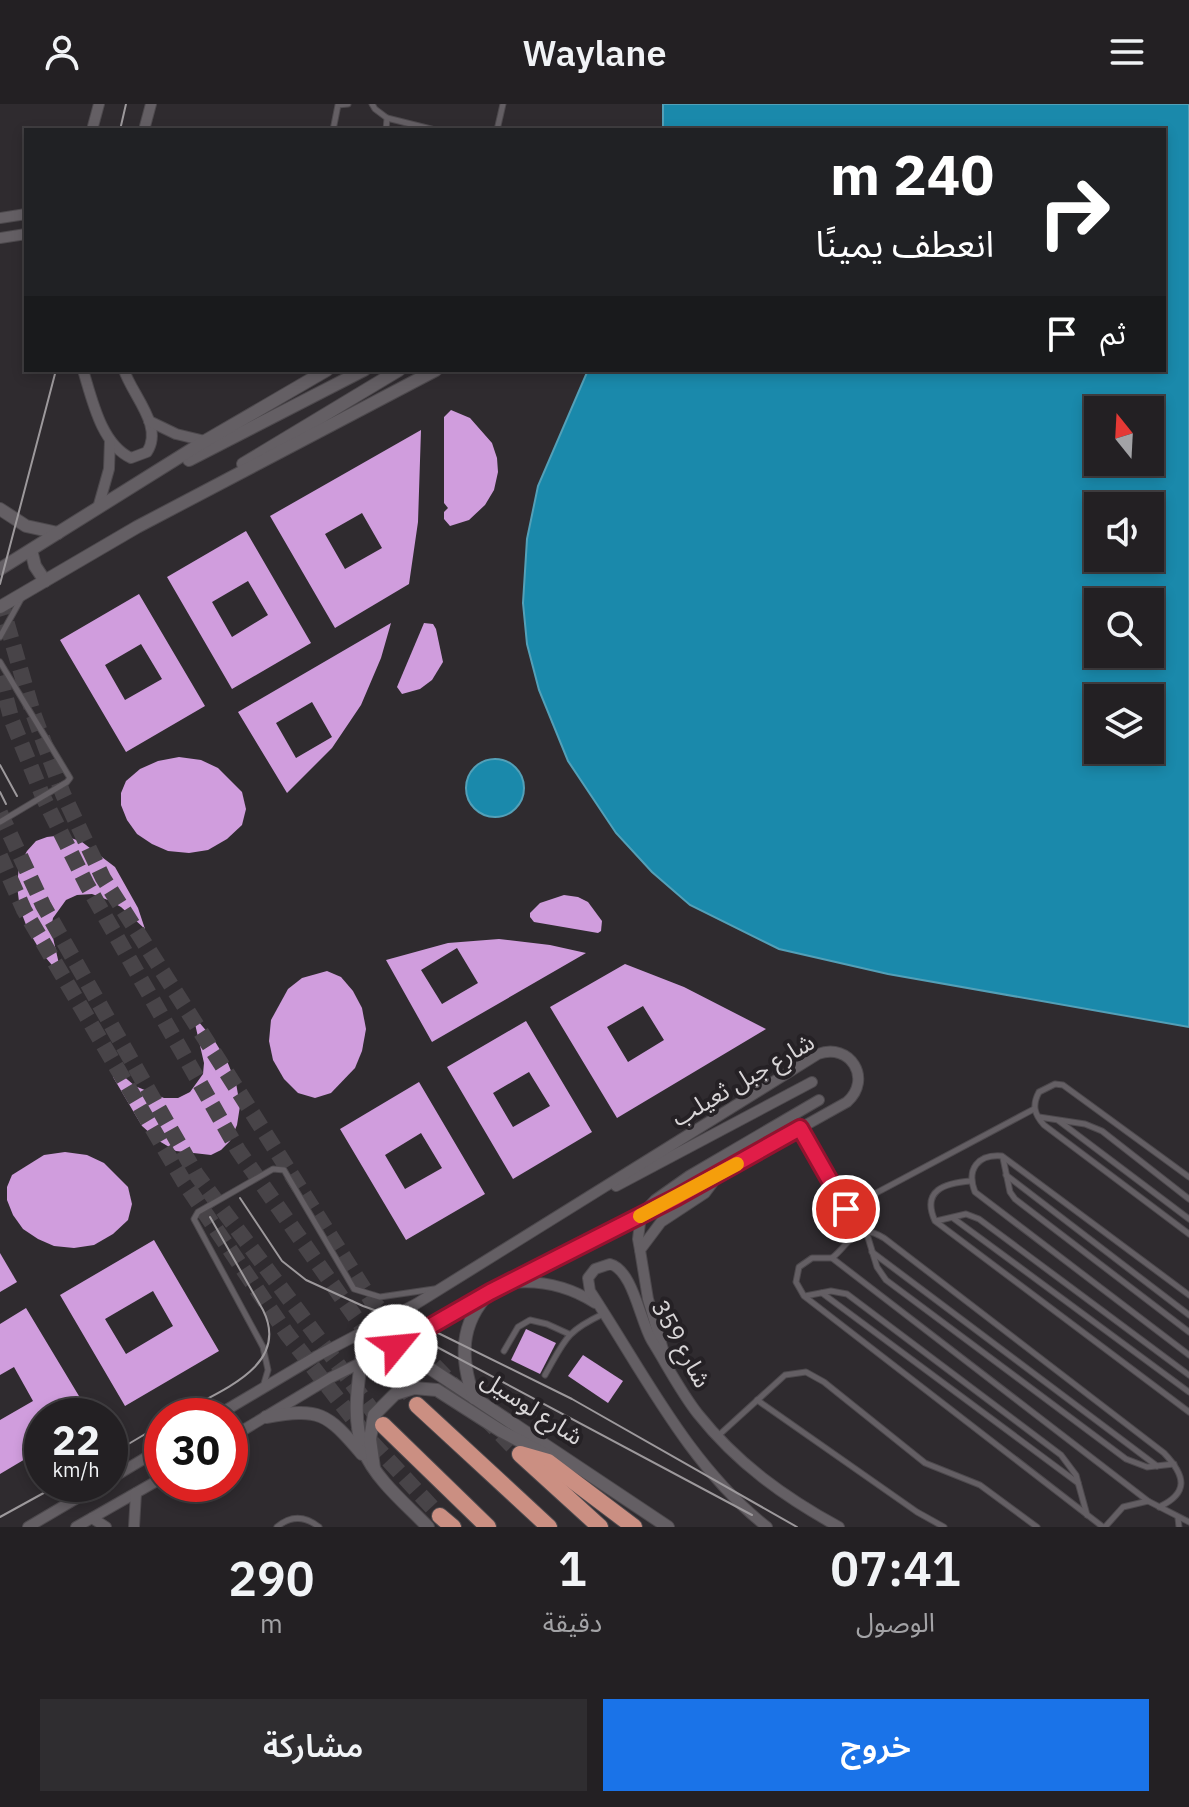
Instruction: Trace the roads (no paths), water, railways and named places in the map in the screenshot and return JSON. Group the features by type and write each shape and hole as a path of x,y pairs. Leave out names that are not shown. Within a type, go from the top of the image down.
{"highway":[{"path":"417,1405 549,1527"},
{"path":"383,1425 488,1527"},
{"path":"600,1527 520,1454 548,1462 634,1527"}],"street":[{"path":"93,128 99,104"},
{"path":"144,128 151,104"},
{"path":"147,118 151,128"},
{"path":"0,218 24,214"},
{"path":"0,238 24,234"},
{"path":"84,372 110,440 122,454 131,458 139,457 151,445 153,437 149,421 125,372"},
{"path":"128,491 205,441 324,372"},
{"path":"0,569 128,491 360,372"},
{"path":"4,603 396,372"},
{"path":"137,527 432,372"},
{"path":"149,421 176,434 205,441"},
{"path":"98,508 109,469 110,440"},
{"path":"0,509 26,526 58,533"},
{"path":"31,550 35,566 45,581"},
{"name":"شارع جبل ثعيلب","path":"247,1398 443,1287 818,1054 830,1050 843,1053 853,1061 859,1073 856,1092 847,1102 720,1173 490,1292 248,1428"},
{"path":"531,1232 812,1082"},
{"path":"668,1367 648,1299 638,1239 641,1215 672,1187 819,1100"},
{"path":"640,1250 661,1222 705,1193 720,1173"},
{"name":"شارع 359","path":"767,1527 726,1489 692,1449 657,1397 590,1291 588,1278 595,1269 602,1265 615,1266 626,1274 644,1327 687,1399 718,1437 769,1485 839,1527"},
{"path":"505,1284 531,1282 556,1286 580,1294 604,1310"},
{"path":"474,1398 465,1370 463,1345 474,1311 490,1292"},
{"path":"368,1331 358,1393 359,1428 364,1452 374,1468"},
{"name":"شارع لوسيل","path":"368,1331 396,1346 668,1527"},
{"path":"374,1468 370,1439 374,1415 395,1394 426,1388 437,1390 501,1431 592,1475"},
{"path":"266,1417 298,1412 328,1419 374,1468 443,1524"},
{"path":"76,1527 144,1488"},
{"path":"134,1527 136,1493"},
{"path":"28,1527 70,1502"},
{"path":"92,1518 106,1527"}],"lane":[{"path":"333,128 338,105 348,104"},
{"path":"372,104 387,118 427,128"},
{"path":"497,128 503,104"},
{"path":"386,128 387,118"},
{"path":"0,637 24,592"},
{"path":"0,662 70,778 0,822"},
{"path":"1189,1177 1063,1085 1046,1086 1039,1092 1034,1109 1037,1117 1189,1234"},
{"path":"846,1209 1034,1109"},
{"path":"1037,1117 1085,1124 1102,1131 1189,1199"},
{"path":"1058,1121 1189,1219"},
{"path":"800,1128 846,1209 863,1232 881,1274 1126,1459 1147,1467 1175,1464"},
{"path":"1189,1295 1002,1156 990,1155 979,1160 972,1169 971,1181 975,1192 984,1200 1189,1355"},
{"path":"1002,1156 1010,1192 1021,1205 1189,1332"},
{"path":"262,1389 268,1370 263,1347 194,1219 198,1212 273,1169 284,1170 354,1289 380,1297 443,1287"},
{"path":"1006,1175 1189,1315"},
{"path":"971,1181 953,1182 935,1192 931,1202 935,1221 1189,1412"},
{"path":"935,1221 966,1214 979,1219 1189,1375"},
{"path":"952,1217 1189,1392"},
{"path":"832,1258 848,1238 863,1232 884,1238 1164,1453 1175,1464 1182,1483 1175,1500 1159,1507"},
{"path":"872,1251 1157,1466"},
{"path":"1148,1501 1123,1507 1104,1527 804,1296 796,1282 799,1267 812,1258 832,1258 1148,1501 1189,1522"},
{"path":"804,1296 839,1292 855,1299 1061,1455 1073,1467 1087,1515"},
{"path":"822,1293 1079,1483"},
{"path":"545,1375 569,1334 604,1310"},
{"path":"504,1351 518,1327 530,1320 569,1334"},
{"path":"718,1437 785,1375 806,1372 925,1463 980,1485 1037,1527"},
{"path":"757,1400 917,1512 944,1527"},
{"path":"277,1527 296,1517 310,1520 319,1527"},
{"path":"1178,1518 1179,1527"}],"water":[{"path":"663,104 1189,104 1189,1027 888,974 779,949 690,905 652,872 616,833 568,761 539,690 527,644 523,603 527,539 538,486 587,372 1166,372 1166,128 663,128"},
{"path":"495,759 515,768 524,788 515,808 495,817 475,808 466,788 475,768"}],"tunnel":[{"path":"0,600 33,713 63,794 103,878 371,1300 520,1454"},
{"path":"0,676 12,721 44,799 87,885 238,1150 417,1405"},
{"path":"0,813 43,905 196,1174 383,1425"},
{"path":"0,856 24,910 184,1182 287,1334 368,1438 440,1516"}],"tram line":[{"path":"120,128 126,104"},
{"path":"0,584 55,372"},
{"path":"0,765 17,796"},
{"path":"0,792 6,804"},
{"path":"240,1198 282,1261 306,1280 363,1306 436,1332 572,1399 797,1527"},
{"path":"208,1398 245,1376 258,1363 267,1348 269,1330 263,1310 210,1217"},
{"path":"420,1338 752,1515"},
{"path":"128,1444 144,1435"},
{"path":"0,1517 27,1502"}]}
